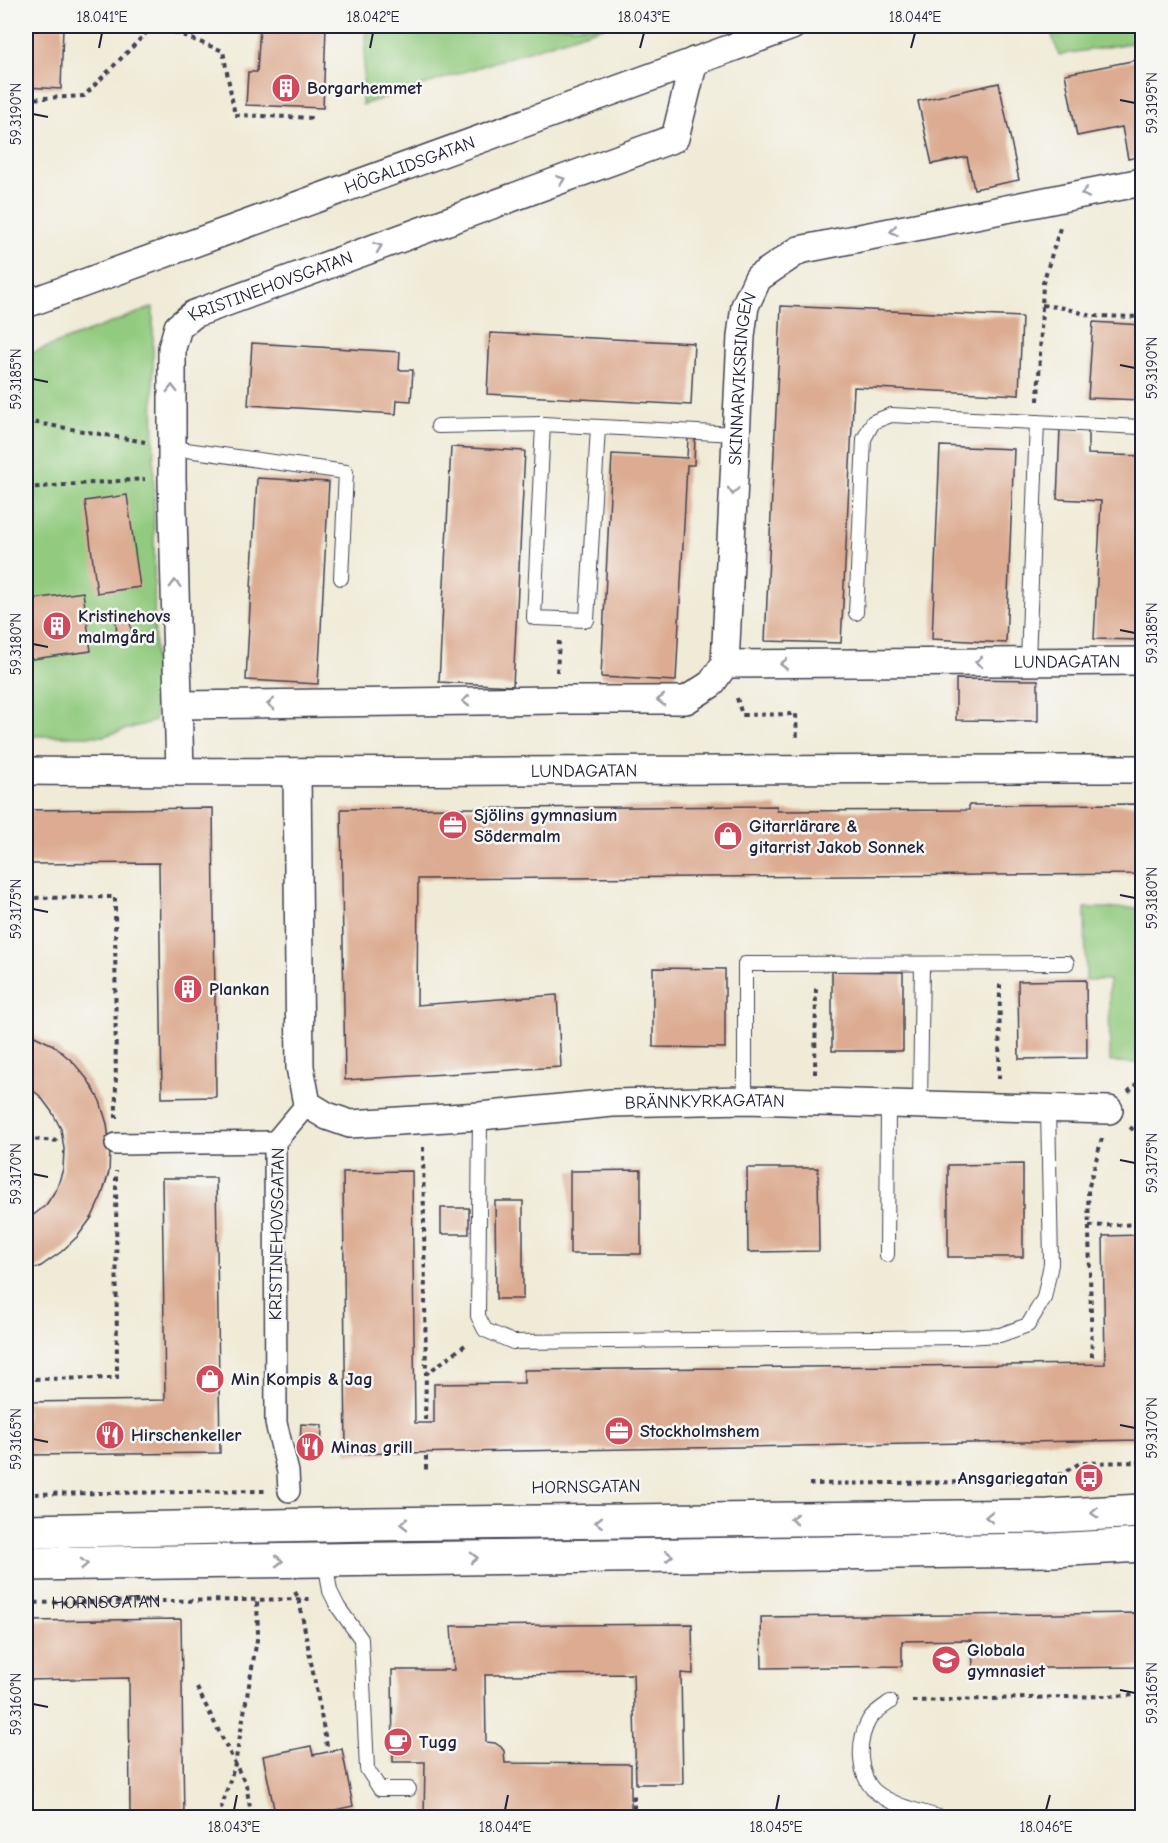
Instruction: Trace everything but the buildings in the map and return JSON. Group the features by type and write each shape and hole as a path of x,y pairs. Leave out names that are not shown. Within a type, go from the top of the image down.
{"main road":[{"name":"HORNSGATAN","path":"26,1531 1048,1516 1143,1511"},
{"path":"324,1526 325,1560"},
{"path":"26,1564 1052,1550 1143,1545"}],"street":[{"name":"HÖGALIDSGATAN","path":"26,304 792,26"},
{"name":"KRISTINEHOVSGATAN","path":"180,772 172,478 172,348 178,327 194,314 675,138 694,61"},
{"name":"SKINNARVIKSRINGEN","path":"725,664 741,336 745,306 758,278 799,250 1143,182"},
{"name":"LUNDAGATAN","path":"725,664 1143,661"},
{"path":"179,705 686,700 711,684 725,664"},
{"name":"LUNDAGATAN","path":"26,771 1143,769"},
{"path":"297,772 300,1067 307,1104"},
{"name":"BRÄNNKYRKAGATAN","path":"307,1104 327,1116 350,1124 480,1116 612,1103 745,1100 1109,1110"},
{"name":"KRISTINEHOVSGATAN","path":"289,1491 288,1472 276,1423 275,1142 307,1104"},
{"path":"116,1144 275,1142"}],"lane":[{"path":"856,613 864,439 873,422 891,415 1143,427"},
{"path":"1028,661 1037,422"},
{"path":"438,426 543,424 736,434"},
{"path":"543,424 534,618 560,620 587,620 598,427"},
{"path":"172,448 346,472 341,578"},
{"path":"745,1100 745,964 1067,963"},
{"path":"920,1105 922,964"},
{"path":"888,1104 888,1255"},
{"path":"480,1116 478,1316 485,1330 513,1342 965,1337 1000,1335 1028,1325 1044,1298 1052,1264 1048,1108"},
{"path":"325,1560 330,1591 338,1607 362,1639 367,1769 380,1789 409,1789"},
{"path":"890,1702 870,1718 861,1738 861,1767 875,1791 899,1805 942,1818"}],"path":[{"path":"26,99 84,96 153,26"},
{"path":"158,26 223,51 235,115 315,118"},
{"path":"1037,422 1043,283 1058,232"},
{"path":"1042,305 1092,316 1143,317"},
{"path":"26,421 172,448"},
{"path":"26,488 172,478"},
{"path":"557,681 560,631"},
{"path":"742,715 796,714 797,740"},
{"path":"26,898 114,897 117,1378 26,1379"},
{"path":"815,1102 816,984"},
{"path":"999,1107 1000,988"},
{"path":"1092,1357 1088,1190 1109,1110"},
{"path":"423,1120 425,1420"},
{"path":"26,1139 60,1141"},
{"path":"1089,1226 1143,1224"},
{"path":"426,1374 485,1330"},
{"path":"426,1456 426,1470"},
{"path":"800,1484 1049,1481 1080,1463 1143,1462"},
{"path":"26,1494 289,1491"},
{"name":"HORNSGATAN","path":"26,1602 299,1599 327,1746"},
{"path":"218,1818 235,1764 258,1634 257,1600"},
{"path":"197,1688 246,1785 252,1818"},
{"path":"890,1702 1143,1695"},
{"path":"634,1793 634,1818"}],"green space":[{"path":"366,26 606,26 362,105"},
{"path":"1049,26 1142,26 1142,41 1059,55"},
{"path":"153,307 155,721 104,736 26,736 26,355"},
{"path":"1085,908 1142,908 1142,1063 1110,1062 1109,980 1086,980"}],"place":[{"name":"Borgarhemmet","path":"286,88"},
{"name":"Kristinehovs malmgård","path":"57,626"},
{"name":"Sjölins gymnasium Södermalm","path":"453,825"},
{"name":"Gitarrlärare & gitarrist Jakob Sonnek","path":"728,836"},
{"name":"Plankan","path":"188,989"},
{"name":"Min Kompis & Jag","path":"210,1379"},
{"name":"Stockholmshem","path":"619,1431"},
{"name":"Hirschenkeller","path":"110,1435"},
{"name":"Minas grill","path":"310,1447"},
{"name":"Ansgariegatan","path":"1089,1478"},
{"name":"Globala gymnasiet","path":"946,1660"},
{"name":"Tugg","path":"398,1742"}]}
